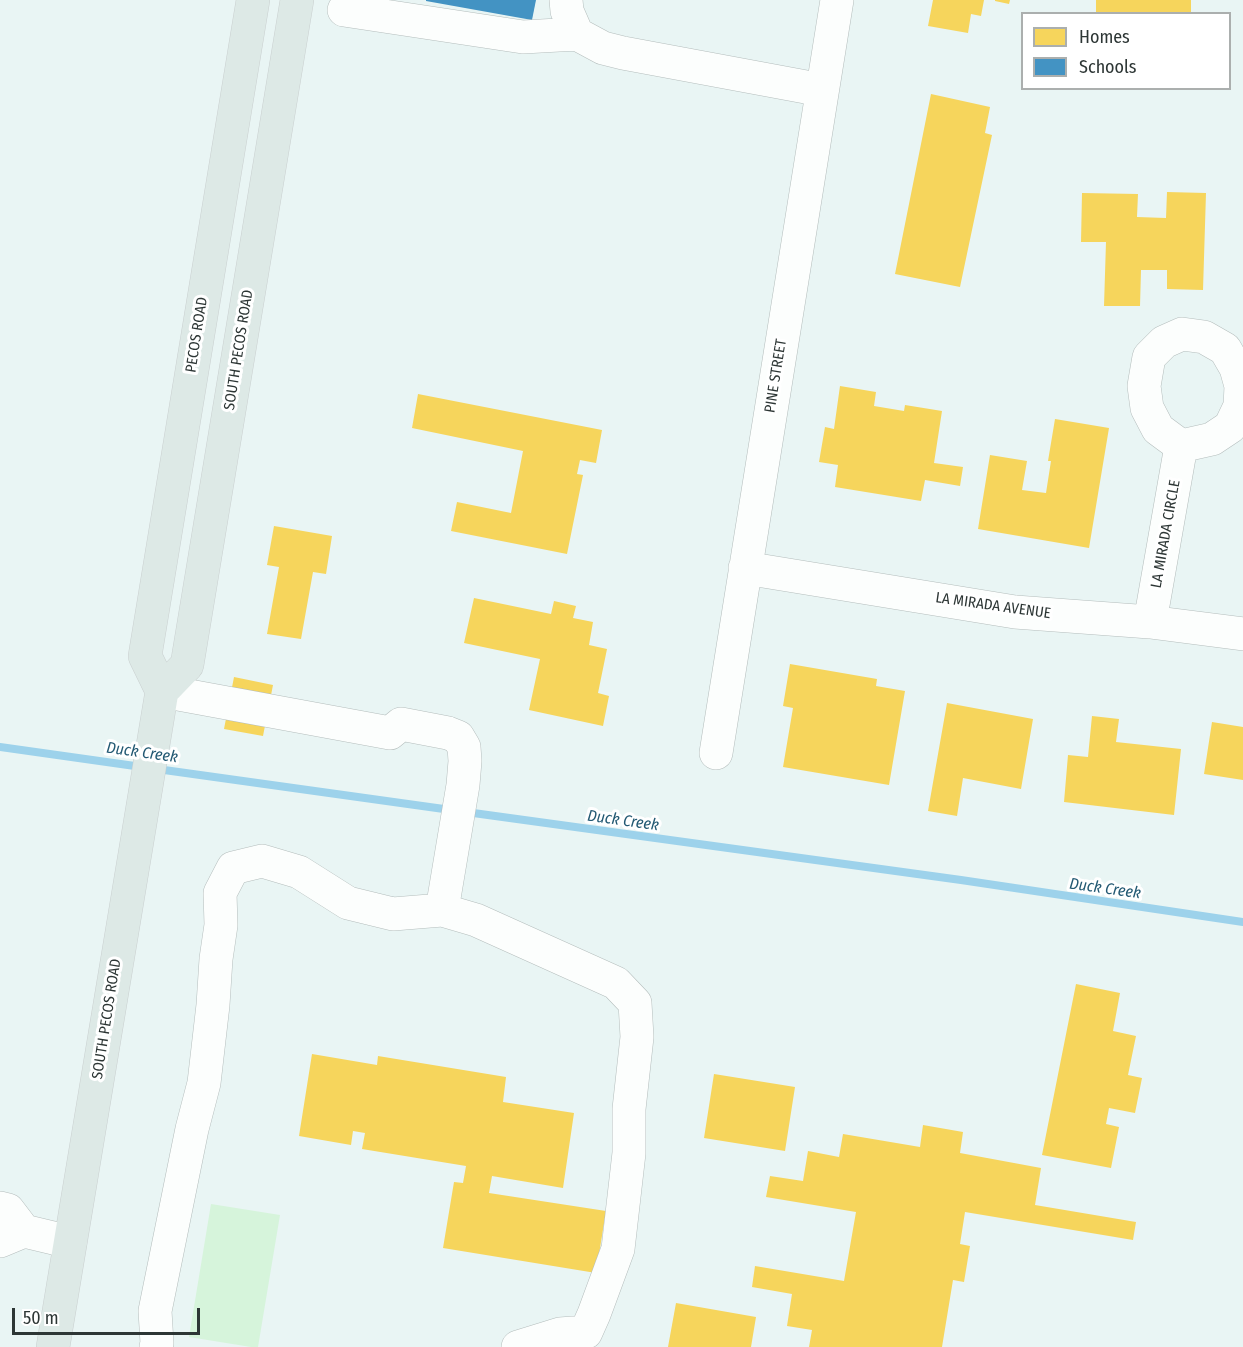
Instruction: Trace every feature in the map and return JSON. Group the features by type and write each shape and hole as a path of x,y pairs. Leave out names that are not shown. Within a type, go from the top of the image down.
{"main road":[{"name":"PECOS ROAD","path":"157,680 145,656 253,0"},
{"name":"SOUTH PECOS ROAD","path":"53,1347 157,725 157,680 187,665 297,0"}],"street":[{"path":"566,0 567,11 577,34"},
{"name":"PINE STREET","path":"716,753 837,0"},
{"path":"344,10 523,37 577,34 603,48 623,53 822,90"},
{"name":"LA MIRADA CIRCLE","path":"1150,622 1181,446"},
{"name":"LA MIRADA AVENUE","path":"745,567 1015,612 1150,622 1243,634"},
{"path":"157,680 390,733 401,724 458,737 465,754 463,785 442,910"},
{"path":"156,1347 155,1311 192,1129 204,1083 221,925 220,892 234,868 262,861 299,872 348,903 393,914 442,910 476,920 616,982 635,1003 637,1037 629,1109 629,1153 618,1249 586,1332 560,1334 518,1347"},
{"path":"0,1208 8,1209 12,1236 70,1242"}],"green space":[{"path":"211,1204 280,1215 258,1347 189,1337"}],"building: Homes":[{"path":"933,0 984,0 981,16 971,14 968,33 928,26"},
{"path":"995,0 1010,0 1009,4"},
{"path":"1096,0 1191,0 1191,12 1096,12"},
{"path":"931,94 990,107 985,133 992,135 960,287 895,274"},
{"path":"1167,192 1206,193 1203,290 1167,289 1167,270 1141,270 1140,306 1104,306 1106,242 1081,242 1082,193 1138,194 1137,217 1166,218"},
{"path":"840,386 876,392 874,406 904,411 905,405 942,411 934,463 963,467 960,486 925,480 921,501 835,487 838,465 819,462 825,427 834,429"},
{"path":"418,394 602,430 596,463 580,460 577,474 583,475 567,554 451,531 457,502 511,513 523,451 412,428"},
{"path":"1055,419 1109,428 1089,548 978,529 990,455 1027,461 1022,490 1046,493 1051,461 1048,461"},
{"path":"274,526 332,536 326,574 313,572 301,639 267,634 279,567 267,565"},
{"path":"474,598 551,614 554,601 576,606 573,618 593,622 589,645 607,649 598,693 609,696 603,726 529,710 540,659 464,643"},
{"path":"790,664 877,679 876,686 905,691 889,785 783,767 793,708 783,706"},
{"path":"234,677 273,685 263,736 224,729"},
{"path":"947,703 1033,719 1021,789 963,778 957,816 928,811"},
{"path":"1092,716 1119,719 1116,742 1181,749 1174,815 1064,802 1068,755 1088,757"},
{"path":"1212,722 1243,727 1243,780 1204,774"},
{"path":"1076,984 1120,993 1113,1031 1136,1036 1128,1075 1142,1078 1135,1113 1109,1108 1106,1124 1119,1127 1111,1168 1042,1155"},
{"path":"312,1054 377,1065 378,1056 506,1077 503,1102 574,1113 563,1188 492,1176 489,1193 606,1211 596,1273 443,1248 454,1182 463,1183 466,1166 362,1149 365,1133 353,1131 351,1145 299,1136"},
{"path":"714,1074 795,1087 785,1151 704,1138"},
{"path":"923,1125 963,1132 960,1153 1041,1168 1035,1205 1136,1222 1133,1240 965,1212 960,1244 970,1246 964,1282 953,1280 942,1347 809,1347 812,1330 787,1326 792,1294 752,1287 755,1266 844,1281 856,1212 766,1197 770,1176 803,1181 808,1151 839,1157 843,1134 920,1147"},
{"path":"676,1303 756,1317 751,1347 668,1347"}],"building: Schools":[{"path":"426,0 536,0 532,20"}],"waterway":[{"name":"Duck Creek","path":"0,747 142,767"},
{"name":"Duck Creek","path":"157,769 451,810"},
{"name":"Duck Creek","path":"466,812 961,880 1243,922"}]}
